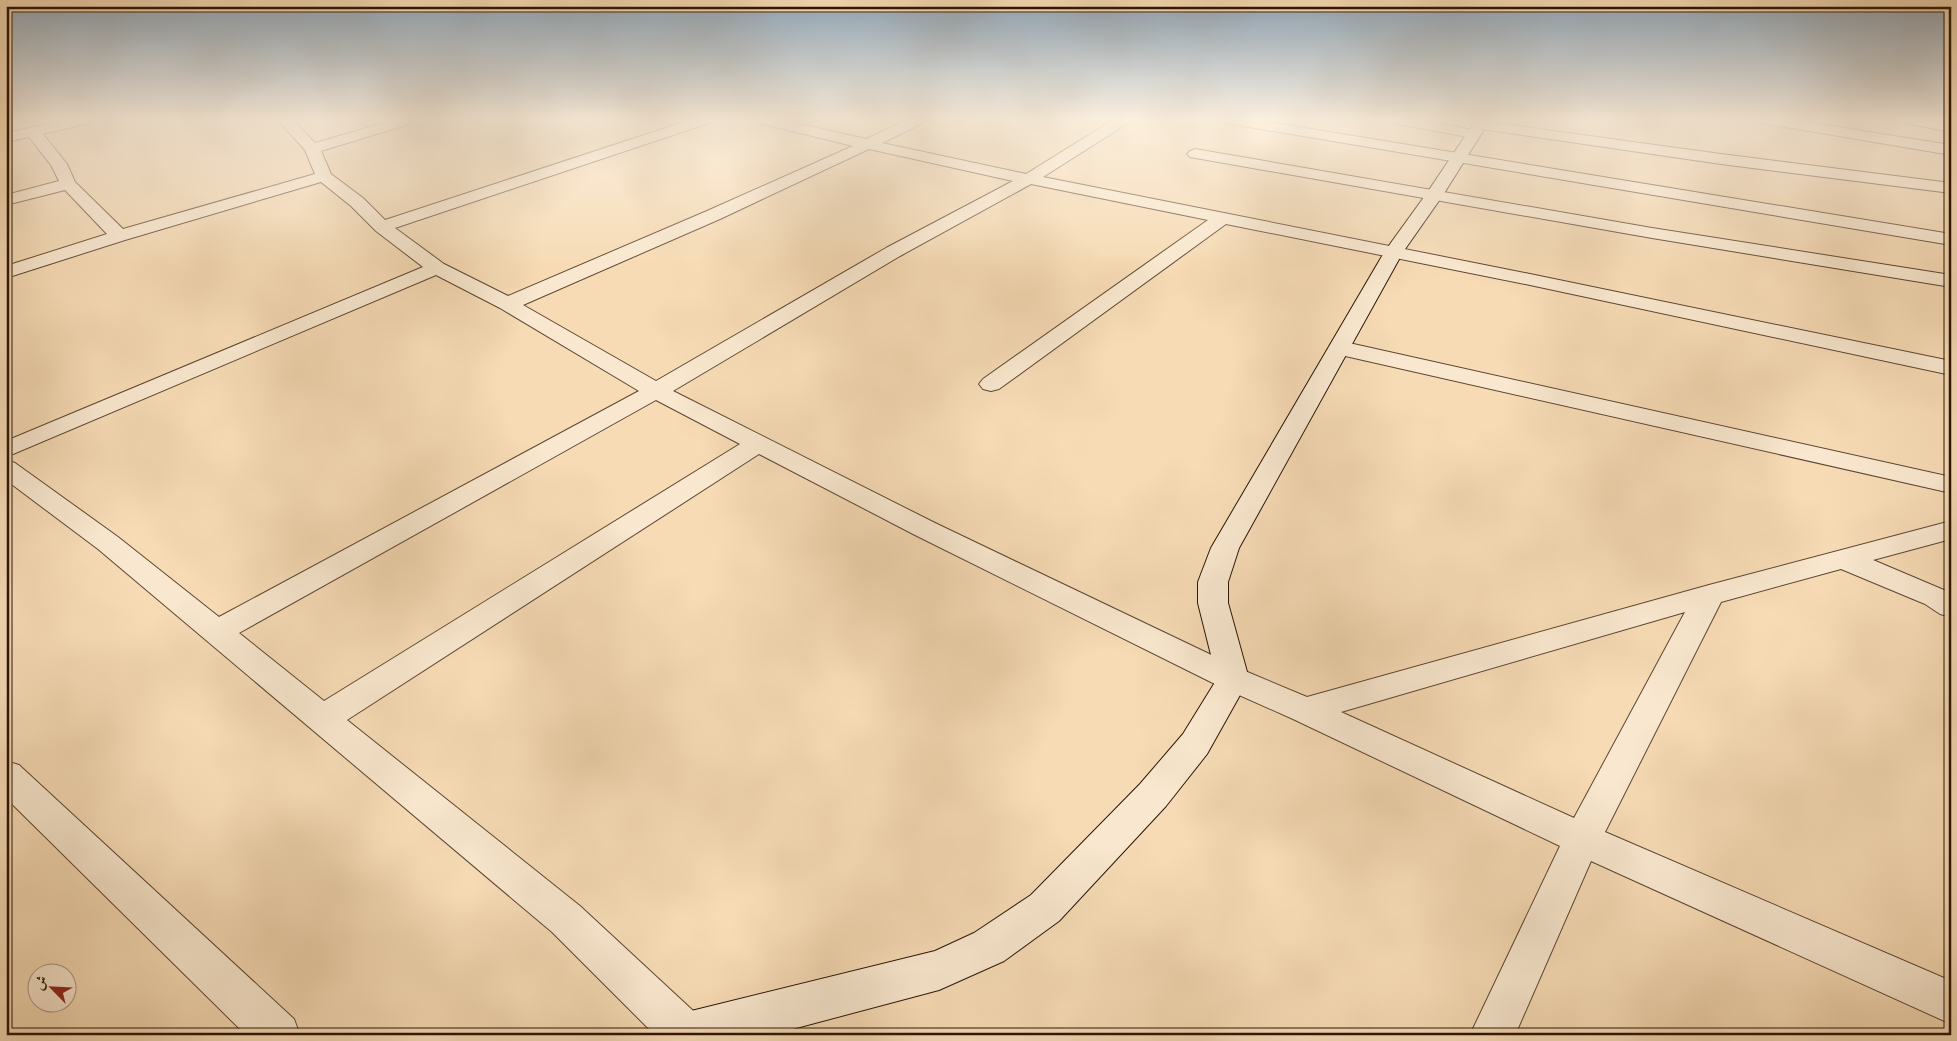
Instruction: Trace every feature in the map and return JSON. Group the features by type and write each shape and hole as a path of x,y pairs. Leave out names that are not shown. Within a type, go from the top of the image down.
{"street":[{"path":"61,169 68,184 119,236"},
{"path":"321,169 324,176 357,202 382,227 437,268 507,304 656,391 925,529 1233,679 1306,710 1582,839 1951,1003"},
{"path":"382,227 558,169"},
{"path":"507,304 605,263 814,169"},
{"path":"974,169 1394,251 1951,368"},
{"path":"216,632 656,391 893,252 1045,169"},
{"path":"1280,169 1661,235 1951,281"},
{"path":"6,468 108,543 566,919 685,1035 844,996 939,970 989,947 1044,908 1153,795 1195,744 1233,679 1213,603 1213,582 1225,548 1394,251 1435,195 1451,169"},
{"path":"1629,169 1951,240"},
{"path":"1797,169 1951,188"},
{"path":"6,272 119,236 324,176"},
{"path":"6,200 68,184"},
{"path":"991,384 1223,218"},
{"path":"6,450 437,268"},
{"path":"1340,348 1951,485"},
{"path":"322,718 758,443"},
{"path":"1306,710 1709,595 1951,530"},
{"path":"1842,559 1936,597 1951,606"},
{"path":"1492,1035 1582,839 1709,595"},
{"path":"6,775 278,1035"}]}
